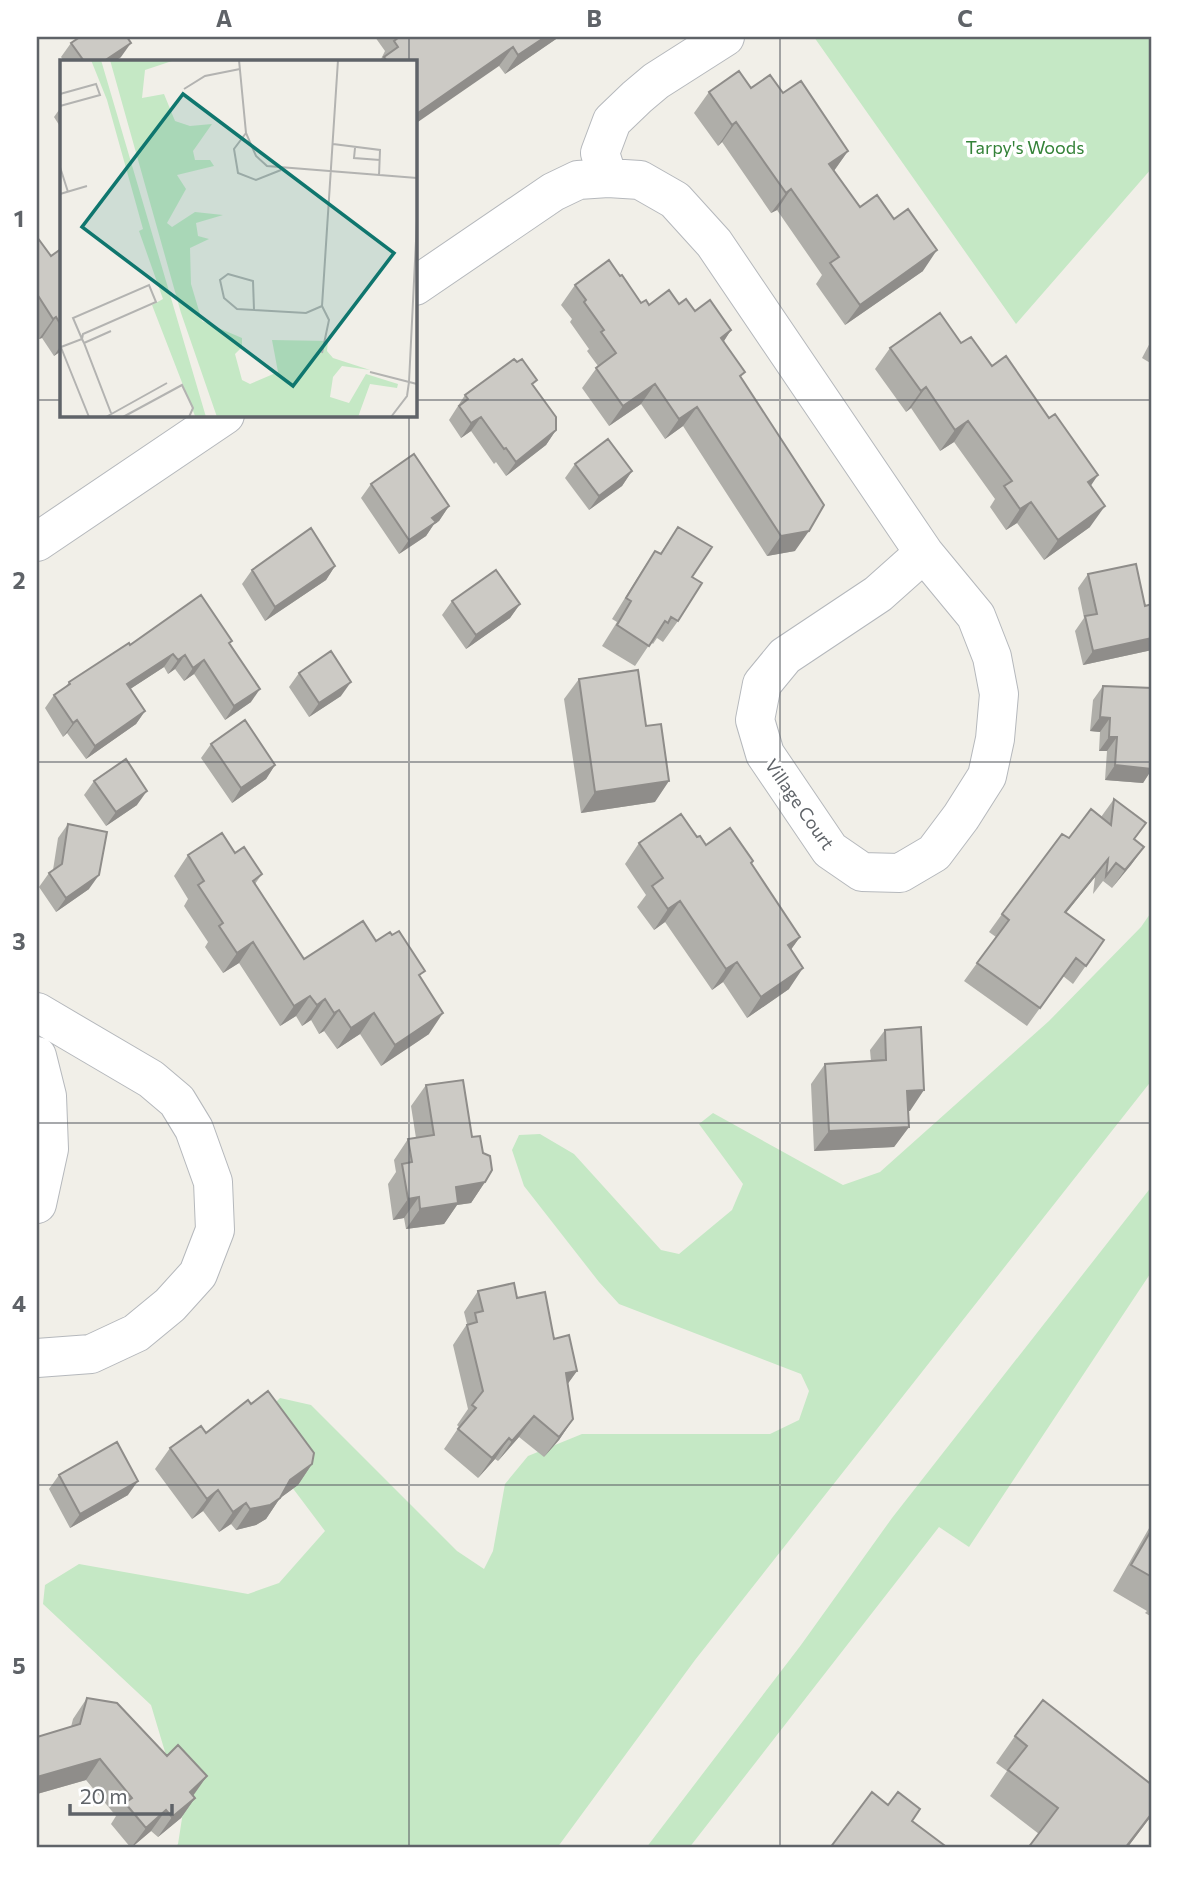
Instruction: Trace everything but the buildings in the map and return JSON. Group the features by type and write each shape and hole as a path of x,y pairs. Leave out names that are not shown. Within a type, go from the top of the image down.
{"street":[{"path":"608,178 600,153 612,121 656,81 725,37"},
{"name":"Village Court","path":"416,285 553,192 578,180 640,180 675,200 714,243 924,553 976,615 992,657 999,694 995,740 987,776 961,817 933,853 900,873 862,872 830,850 765,754 755,720 762,684 785,656 878,594 924,553"},
{"path":"37,542 224,416"},
{"path":"37,1012 151,1079 177,1101 194,1129 213,1182 215,1230 198,1274 170,1305 136,1333 92,1354 37,1358"},
{"path":"37,1056 47,1097 49,1149 37,1204"}],"green space":[{"name":"Tarpy's Woods","path":"814,37 1152,37 1152,168 1016,324"},
{"path":"1152,911 1152,1080 695,1660 557,1848 175,1848 183,1812 151,1705 43,1604 45,1585 79,1564 248,1594 279,1583 325,1531 258,1442 257,1421 280,1398 311,1405 457,1551 484,1569 493,1551 505,1484 528,1456 582,1434 770,1434 799,1420 809,1391 801,1374 619,1304 524,1186 512,1150 519,1135 540,1134 574,1154 661,1250 679,1254 732,1210 743,1184 699,1124 713,1113 843,1185 880,1172 1049,1021 1141,927"},
{"path":"1152,1186 1152,1271 969,1547 939,1527 689,1848 646,1848 801,1645 892,1518"}]}
